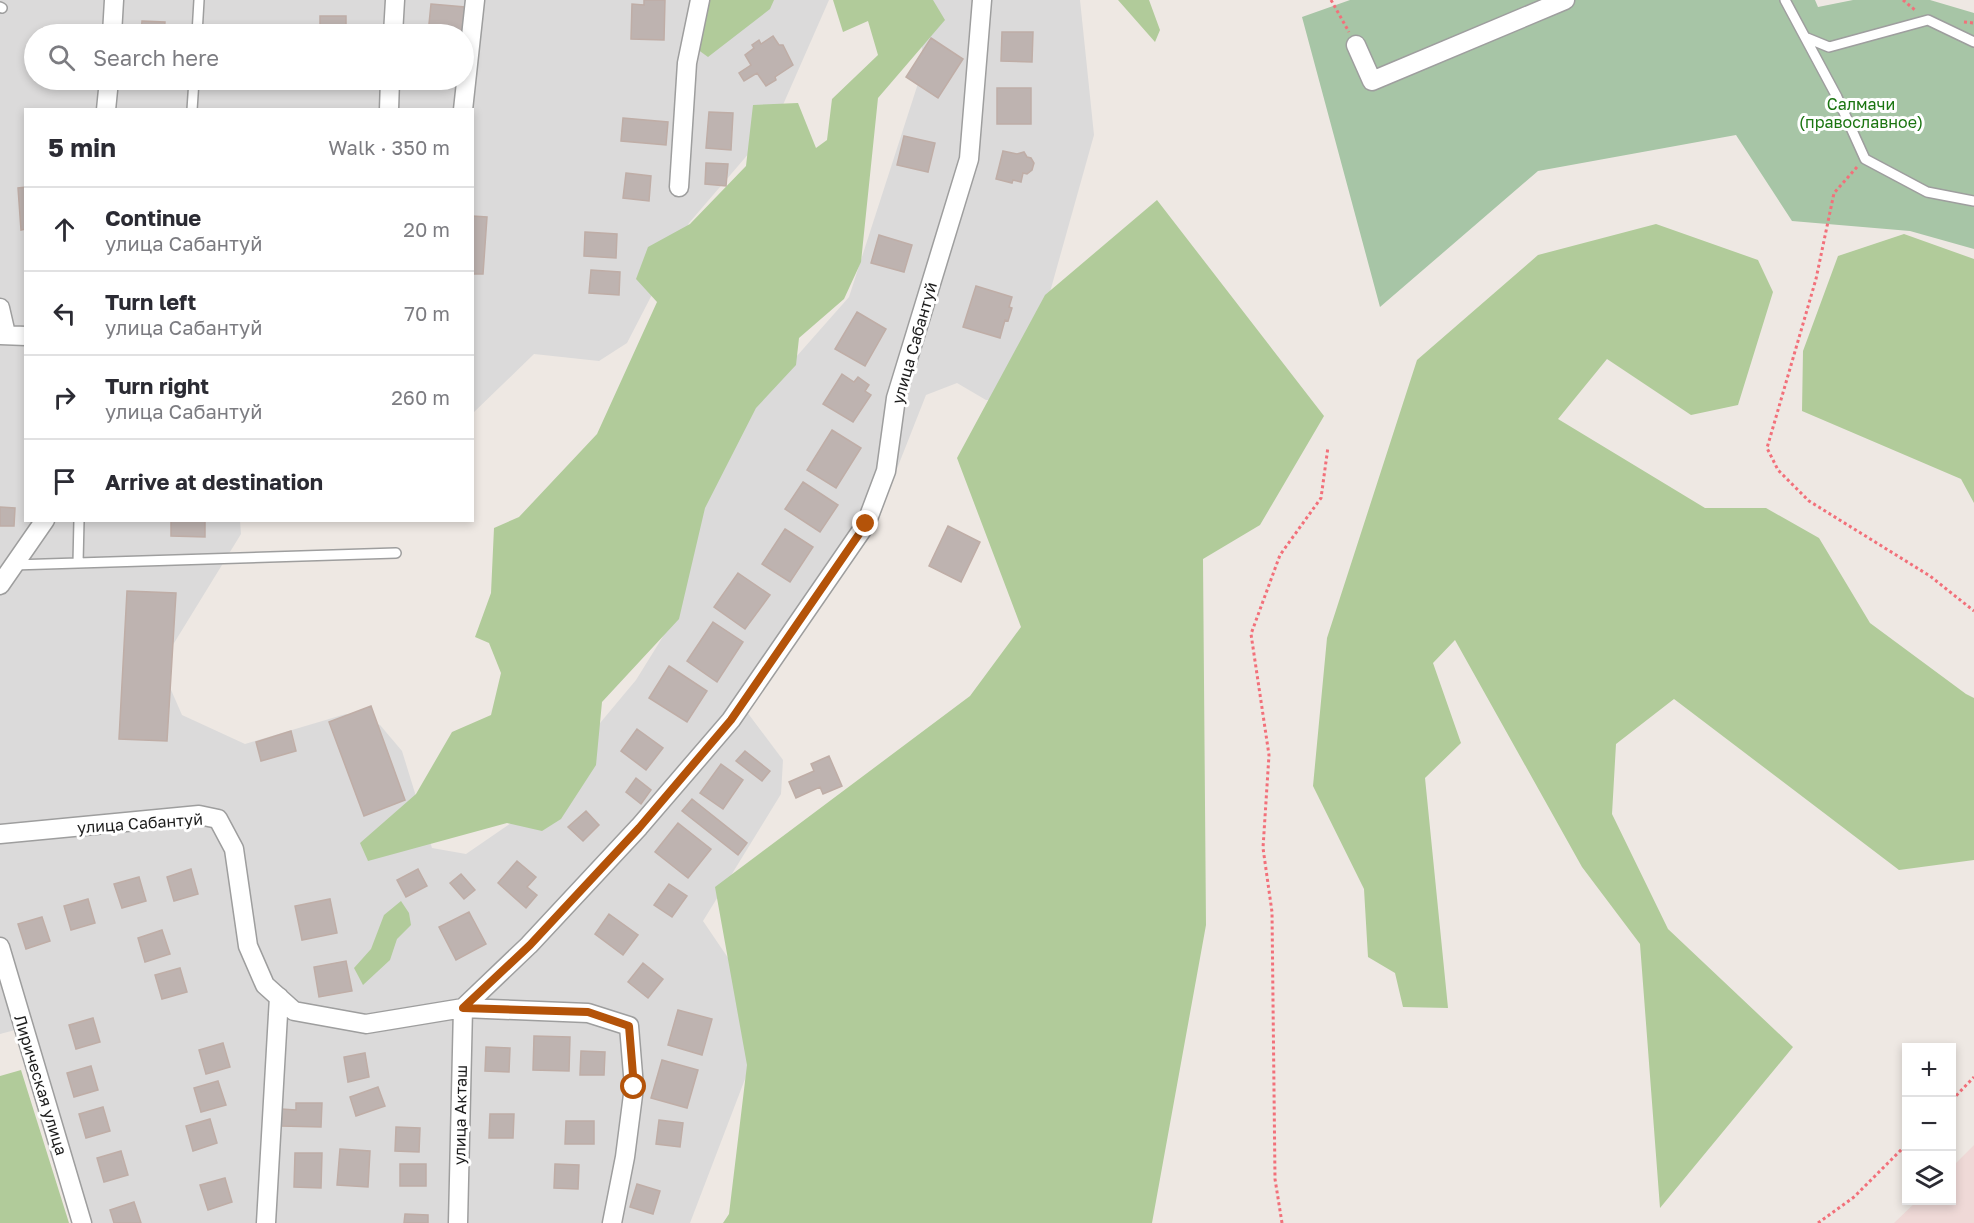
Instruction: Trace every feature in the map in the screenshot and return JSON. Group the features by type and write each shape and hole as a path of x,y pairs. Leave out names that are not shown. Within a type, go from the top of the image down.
{"street":[{"path":"113,24 114,0"},
{"path":"394,24 395,0"},
{"path":"472,24 474,0"},
{"path":"679,187 687,63 700,0"},
{"name":"улица Сабантуй","path":"463,1008 530,945 639,828 731,720 866,524 886,471 896,398 969,159 982,0"},
{"path":"1356,45 1372,81 1565,0"},
{"path":"106,108 108,90"},
{"path":"389,108 390,90"},
{"path":"463,108 465,90"},
{"path":"0,308 3,334 24,336"},
{"path":"0,585 44,522"},
{"name":"улица Сабантуй","path":"0,834 199,815 218,819 234,849 248,946 265,985 294,1011 366,1024 463,1008 588,1012 629,1026 634,1087 625,1157 612,1223"},
{"name":"Лирическая улица","path":"0,947 82,1223"},
{"path":"266,1223 279,997"},
{"name":"улица Акташ","path":"458,1223 463,1008"}],"lane":[{"path":"198,24 199,0"},
{"path":"1785,0 1837,97 1865,159 1927,192 1974,201"},
{"path":"1807,39 1829,47 1928,20 1974,42"},
{"path":"192,108 193,90"},
{"path":"78,563 80,522"},
{"path":"13,566 396,553"}],"path":[{"path":"1331,0 1356,45"},
{"path":"1865,159 1834,193 1816,279 1767,448 1778,470 1809,501 1930,576 1974,611"},
{"path":"1282,1223 1275,1179 1272,912 1263,848 1269,755 1251,634 1281,555 1321,498 1328,447"},
{"path":"1955,1097 1974,1077"},
{"path":"1818,1223 1854,1197 1902,1149"}],"shaded area":[{"path":"0,0 829,0 775,123 689,223 627,343 599,361 534,354 474,412 474,108 24,108 24,522 240,522 241,534 171,648 168,683 182,715 245,744 346,714 380,725 402,751 432,848 466,854 524,814 636,680 672,622 692,523 735,426 849,297 923,68 919,0 1080,0 1094,135 1020,399 986,400 957,383 926,395 878,517 744,708 783,760 781,794 703,921 741,977 758,1045 690,1223 85,1223 34,1025 0,1034"},
{"path":"1974,1145 1974,1223 1894,1223 1913,1205 1956,1205 1956,1163"}],"green space":[{"path":"705,0 774,0 770,9 708,57 690,44"},
{"path":"833,0 933,0 945,20 878,98 861,262 844,299 799,338 796,365 756,408 705,508 679,619 602,702 596,765 561,819 542,831 507,823 368,861 360,843 416,794 452,732 491,715 501,673 489,643 475,637 491,593 494,528 519,517 597,434 657,302 636,279 648,247 690,224 746,166 753,105 798,103 816,148 827,140 832,99 878,55 868,21 843,32"},
{"path":"1118,0 1149,0 1160,30 1155,42"},
{"name":"Салмачи (православное)","path":"1350,0 1815,0 1818,7 1853,0 1930,0 1974,13 1974,249 1910,231 1792,221 1736,135 1538,171 1380,307 1302,17"},
{"path":"1157,200 1324,416 1260,525 1203,559 1206,925 1152,1223 723,1223 729,1214 747,1065 715,887 970,696 1021,627 957,458 1045,295"},
{"path":"1656,224 1758,260 1773,292 1738,405 1691,415 1607,359 1558,419 1705,508 1766,508 1819,538 1870,623 1974,698 1974,860 1899,870 1674,699 1616,744 1612,814 1668,929 1793,1047 1660,1208 1640,944 1582,867 1455,640 1433,663 1461,743 1425,778 1448,1008 1403,1007 1395,973 1368,957 1364,889 1313,786 1327,638 1417,360 1538,255"},
{"path":"1904,234 1974,259 1974,503 1961,479 1802,411 1803,351 1838,256"},
{"path":"401,901 409,913 411,925 397,939 390,960 363,985 354,968 371,949 384,915"},
{"path":"21,1070 69,1223 0,1223 0,1076"}],"building":[{"path":"644,0 665,0 664,40 631,39 632,4 644,5"},
{"path":"431,4 465,7 463,24 429,24"},
{"path":"320,16 346,16 346,24 320,24"},
{"path":"142,21 165,22 165,24 142,24"},
{"path":"1002,32 1033,32 1032,62 1001,61"},
{"path":"773,36 779,45 783,45 793,65 766,86 757,73 744,81 739,73 751,65 745,55 754,48 752,45 759,40 761,44"},
{"path":"931,38 963,59 938,98 906,77"},
{"path":"997,88 1031,88 1031,124 997,124"},
{"path":"709,112 733,113 731,150 706,148"},
{"path":"623,118 668,122 666,145 621,141"},
{"path":"904,136 935,143 928,172 897,165"},
{"path":"1003,151 1017,154 1024,152 1034,163 1032,170 1027,174 1023,173 1021,182 1013,180 1012,183 996,179"},
{"path":"706,163 728,164 726,186 705,184"},
{"path":"626,173 651,176 649,201 623,198"},
{"path":"24,187 24,229 21,230 18,188"},
{"path":"474,216 487,217 483,274 474,274"},
{"path":"585,232 617,234 616,258 584,256"},
{"path":"879,235 912,245 904,272 871,263"},
{"path":"591,270 620,272 619,295 589,293"},
{"path":"976,286 1012,297 1009,307 1012,308 1008,321 1005,320 1000,338 963,327"},
{"path":"857,312 886,329 865,366 835,349"},
{"path":"842,374 854,382 858,377 869,385 865,391 871,395 853,422 823,404"},
{"path":"832,430 861,448 836,488 807,470"},
{"path":"803,482 838,505 820,532 785,509"},
{"path":"0,507 15,508 14,526 0,526"},
{"path":"171,522 205,522 205,537 171,536"},
{"path":"948,526 980,542 961,582 929,566"},
{"path":"785,529 813,547 790,582 762,564"},
{"path":"738,573 770,595 745,629 714,607"},
{"path":"127,591 176,593 167,741 119,739"},
{"path":"713,622 743,642 717,682 687,661"},
{"path":"669,666 707,691 687,722 649,698"},
{"path":"371,706 405,800 364,816 329,722"},
{"path":"637,729 663,748 646,770 621,751"},
{"path":"291,731 296,751 261,761 256,742"},
{"path":"745,751 770,771 762,781 736,761"},
{"path":"829,756 842,786 823,794 820,787 796,798 789,782 814,771 811,764"},
{"path":"721,764 743,780 723,809 700,793"},
{"path":"636,778 651,790 641,804 626,792"},
{"path":"692,799 747,843 738,855 682,811"},
{"path":"586,811 599,825 583,841 568,827"},
{"path":"678,823 711,849 688,878 655,852"},
{"path":"517,861 536,877 527,887 537,895 526,908 498,883"},
{"path":"191,869 198,894 174,901 167,877"},
{"path":"418,869 427,886 406,897 397,880"},
{"path":"461,874 475,890 464,899 450,883"},
{"path":"139,877 146,901 122,908 114,884"},
{"path":"669,884 687,896 672,917 654,905"},
{"path":"88,899 95,923 71,930 64,906"},
{"path":"330,899 337,933 302,940 295,906"},
{"path":"469,912 486,944 456,960 439,927"},
{"path":"609,914 638,935 623,955 595,934"},
{"path":"42,917 50,941 26,949 18,924"},
{"path":"162,930 170,954 145,962 138,938"},
{"path":"346,961 352,991 319,997 314,967"},
{"path":"643,963 663,979 648,998 628,982"},
{"path":"180,968 187,992 162,999 155,975"},
{"path":"678,1010 712,1019 702,1055 668,1045"},
{"path":"93,1018 100,1042 76,1049 69,1025"},
{"path":"534,1036 570,1037 569,1071 533,1070"},
{"path":"223,1043 230,1067 206,1074 199,1050"},
{"path":"486,1047 510,1048 509,1072 485,1071"},
{"path":"581,1051 605,1052 604,1075 580,1075"},
{"path":"365,1053 369,1077 348,1082 344,1057"},
{"path":"662,1060 698,1070 687,1108 651,1098"},
{"path":"91,1066 98,1090 74,1097 67,1073"},
{"path":"218,1081 226,1105 201,1112 194,1088"},
{"path":"378,1087 385,1106 356,1116 350,1097"},
{"path":"296,1103 322,1103 321,1127 281,1126 282,1109 296,1110"},
{"path":"103,1107 110,1131 86,1138 79,1114"},
{"path":"490,1114 514,1114 513,1138 489,1138"},
{"path":"210,1119 217,1143 193,1151 186,1126"},
{"path":"659,1120 683,1123 680,1147 656,1144"},
{"path":"566,1121 594,1121 594,1144 565,1144"},
{"path":"396,1127 420,1128 419,1152 395,1151"},
{"path":"340,1149 370,1151 368,1187 337,1185"},
{"path":"121,1151 128,1175 104,1182 97,1158"},
{"path":"295,1153 322,1153 321,1188 294,1187"},
{"path":"400,1164 426,1164 426,1186 400,1186"},
{"path":"555,1164 579,1165 578,1189 554,1188"},
{"path":"225,1178 232,1202 208,1210 200,1185"},
{"path":"637,1184 660,1191 653,1214 630,1207"},
{"path":"134,1202 141,1223 114,1223 110,1210"},
{"path":"405,1214 428,1215 428,1223 404,1223"}],"route":[{"path":"634,1087 629,1026 588,1012 463,1008 530,945 639,828 731,720 866,524"}]}
